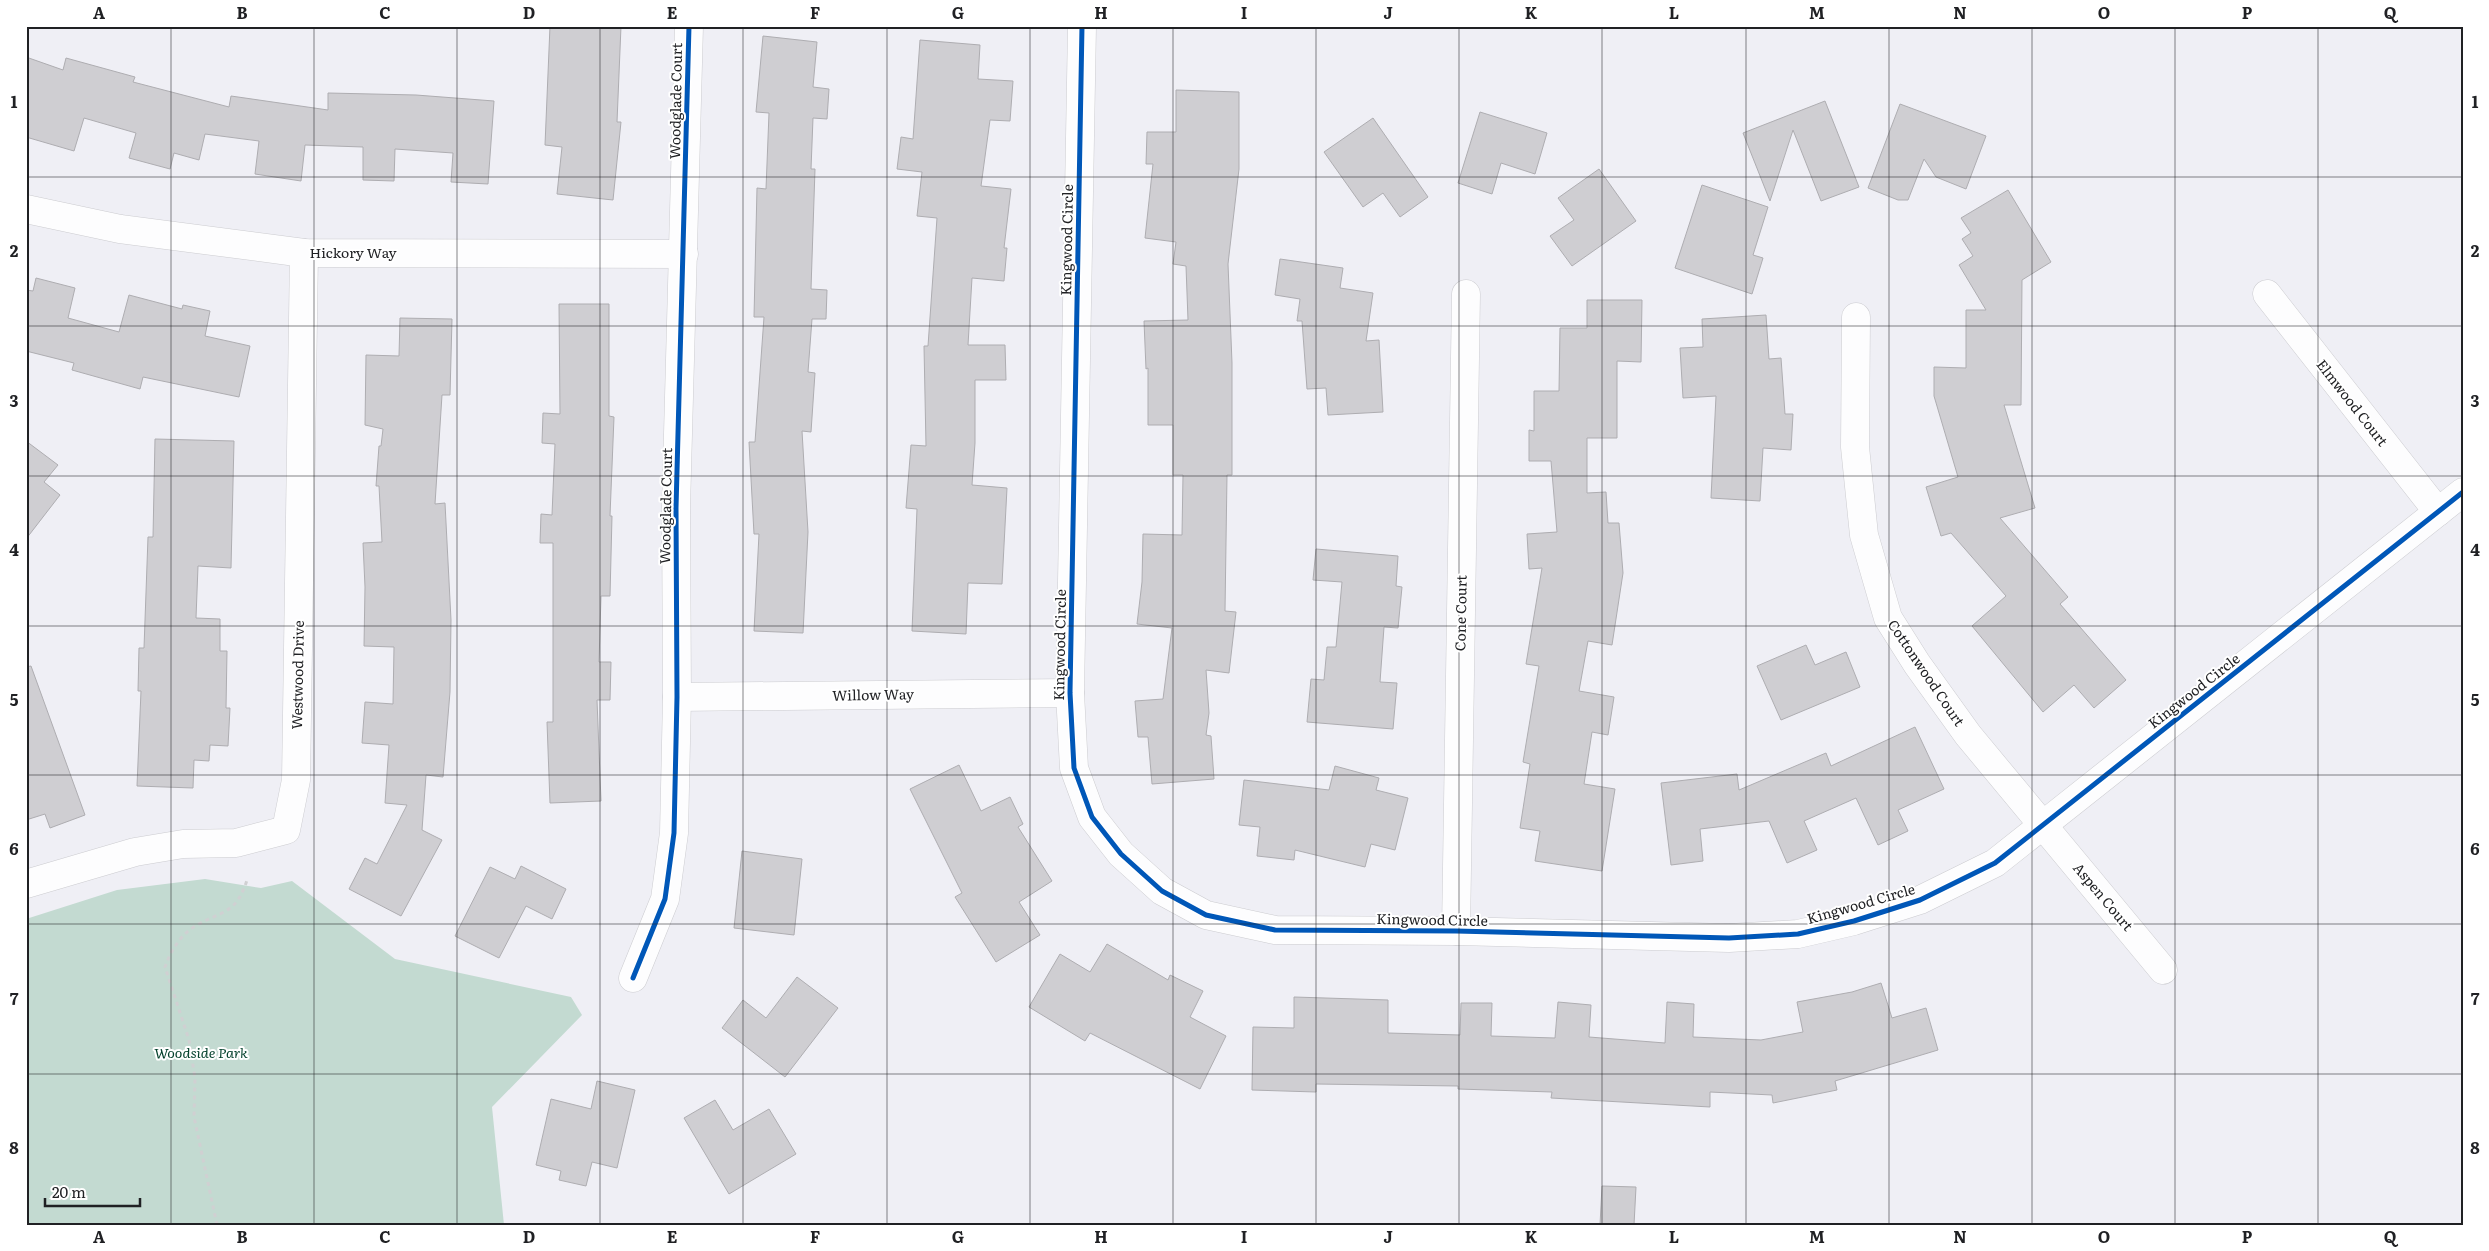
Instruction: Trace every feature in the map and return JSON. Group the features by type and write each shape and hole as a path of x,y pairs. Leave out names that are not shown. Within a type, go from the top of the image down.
{"street":[{"name":"Woodglade Court","path":"633,978 664,899 674,833 677,696 676,508 689,26"},
{"name":"Kingwood Circle","path":"1082,26 1070,692 1074,768 1092,817 1121,854 1162,891 1206,914 1275,930 1456,931 1729,938 1798,934 1854,921 1920,900 1995,863 2463,492"},
{"name":"Hickory Way","path":"26,208 120,229 304,253 684,254"},
{"name":"Westwood Drive","path":"26,884 135,852 183,844 236,843 286,830 296,780 304,253"},
{"name":"Cone Court","path":"1456,931 1466,294"},
{"name":"Elmwood Court","path":"2267,294 2438,512"},
{"name":"Cottonwood Court","path":"1856,317 1855,447 1864,535 1888,618 1917,664 1968,735 2043,825"},
{"name":"Willow Way","path":"677,696 1070,692"},
{"name":"Aspen Court","path":"2043,825 2163,970"}],"path":[{"path":"217,1225 194,1117 195,1078 190,1040 165,967 172,948 196,926 230,910 243,892 247,880"}],"green space":[{"name":"Woodside Park","path":"205,879 261,888 292,881 395,959 571,997 582,1015 492,1107 504,1225 26,1225 26,919 117,890"}],"building":[{"path":"550,26 621,26 617,122 621,122 613,200 557,194 562,147 545,145"},
{"path":"763,36 817,42 813,87 829,89 827,119 813,118 811,169 815,169 811,289 827,290 826,319 812,319 808,372 815,373 811,432 802,431 808,532 803,633 754,631 759,534 754,534 749,442 755,442 764,317 754,317 757,188 766,189 769,113 756,112"},
{"path":"920,40 980,45 978,79 1013,81 1010,121 990,120 981,186 1011,189 1004,248 1007,248 1004,281 972,278 968,345 1005,345 1006,380 975,380 975,443 972,485 1007,488 1002,584 968,583 966,634 912,631 917,509 906,508 911,445 926,446 924,346 928,346 937,218 917,216 922,172 897,169 901,137 913,139"},
{"path":"26,57 63,70 66,58 135,77 133,82 229,107 231,96 328,110 328,93 416,95 494,101 488,184 451,182 453,153 395,149 394,181 363,180 363,147 305,145 301,181 255,174 259,141 205,134 199,160 174,153 170,169 129,158 136,133 84,118 74,151 26,137"},
{"path":"1176,90 1239,92 1239,169 1228,264 1232,363 1232,475 1227,475 1225,611 1236,612 1229,673 1206,670 1209,713 1206,735 1211,736 1214,779 1152,784 1148,737 1138,737 1135,701 1163,699 1172,628 1137,624 1142,582 1143,534 1182,535 1183,475 1173,475 1173,425 1148,425 1148,368 1146,369 1144,321 1188,320 1186,266 1173,264 1176,242 1145,238 1153,164 1146,164 1147,132 1176,132"},
{"path":"1825,101 1859,187 1821,201 1793,130 1770,201 1743,133"},
{"path":"1900,104 1986,136 1966,189 1936,177 1924,159 1908,200 1898,200 1868,188"},
{"path":"1480,112 1547,133 1535,174 1501,163 1492,194 1458,183"},
{"path":"1373,118 1428,197 1400,217 1383,193 1363,207 1324,152"},
{"path":"1599,169 1636,221 1572,266 1550,236 1574,220 1558,198"},
{"path":"1702,185 1768,207 1753,255 1763,258 1752,294 1675,268"},
{"path":"2008,190 2051,262 2022,280 2021,405 2004,405 2035,508 2000,518 2068,597 2060,604 2126,680 2094,708 2074,685 2043,712 1972,626 2006,596 1951,533 1941,536 1926,487 1958,477 1934,396 1934,367 1966,368 1966,310 1986,310 1959,265 1973,256 1962,239 1971,233 1961,218"},
{"path":"1280,259 1343,268 1340,288 1373,293 1366,341 1379,340 1383,412 1328,415 1326,388 1307,389 1302,321 1297,321 1300,299 1275,295"},
{"path":"36,278 75,288 68,318 119,332 129,295 182,309 183,305 210,311 205,336 250,346 239,397 143,377 140,389 72,370 74,363 26,351 26,290 33,291"},
{"path":"1587,300 1642,300 1641,362 1617,361 1617,438 1587,438 1587,493 1606,492 1608,523 1619,523 1623,573 1612,645 1588,641 1579,691 1614,697 1608,735 1592,732 1584,784 1615,789 1602,871 1535,861 1540,831 1520,828 1530,764 1523,762 1539,666 1526,664 1542,568 1529,569 1527,534 1557,532 1551,461 1529,461 1529,430 1534,431 1534,391 1559,391 1560,328 1587,328"},
{"path":"559,304 609,304 609,416 614,417 610,516 612,516 610,596 601,596 599,662 611,662 610,700 597,700 601,801 550,803 547,722 553,722 553,543 540,543 541,514 552,515 555,444 542,443 543,413 560,414"},
{"path":"1766,315 1769,359 1781,358 1785,414 1793,414 1791,450 1763,448 1760,501 1711,498 1716,396 1683,398 1680,348 1703,347 1702,319"},
{"path":"400,318 452,319 450,395 442,395 435,504 445,503 451,620 450,692 443,777 426,775 422,830 442,840 401,916 349,889 365,858 377,864 407,805 385,803 389,745 362,743 365,702 393,704 394,647 364,646 365,587 363,543 382,542 379,486 376,486 379,446 381,446 383,429 365,425 366,355 399,356"},
{"path":"155,439 234,441 231,568 198,566 196,618 220,619 220,651 227,651 226,708 230,708 228,746 210,745 209,761 194,760 193,788 137,786 141,691 138,691 139,648 144,648 148,537 153,537"},
{"path":"26,441 58,465 44,482 60,495 26,539"},
{"path":"1316,549 1398,556 1396,586 1402,587 1398,628 1384,627 1380,682 1397,683 1393,729 1307,722 1311,679 1324,680 1327,647 1336,647 1342,582 1313,580"},
{"path":"1806,645 1815,665 1846,652 1860,687 1781,720 1757,666"},
{"path":"31,666 85,815 50,828 45,814 26,820 26,667"},
{"path":"1915,727 1944,789 1898,810 1908,831 1878,845 1856,798 1804,821 1817,850 1787,863 1769,821 1700,829 1703,861 1671,865 1661,783 1737,774 1739,790 1826,753 1831,766"},
{"path":"959,765 981,811 1010,797 1023,824 1018,827 1052,881 1019,902 1040,935 996,962 955,897 962,893 910,789"},
{"path":"1335,766 1379,778 1376,790 1408,798 1395,850 1371,844 1365,867 1295,850 1294,860 1257,856 1260,827 1239,825 1244,780 1329,790"},
{"path":"742,851 802,859 794,935 734,928"},
{"path":"521,866 566,889 552,919 526,906 499,958 455,936 490,867 515,879"},
{"path":"1107,944 1168,980 1170,975 1203,991 1190,1017 1226,1036 1200,1089 1090,1033 1085,1041 1029,1007 1060,954 1090,972"},
{"path":"797,977 838,1008 785,1077 722,1028 743,1000 766,1018"},
{"path":"1881,983 1892,1018 1926,1008 1938,1050 1835,1081 1837,1090 1773,1103 1772,1095 1710,1092 1710,1107 1551,1098 1552,1092 1458,1089 1458,1086 1316,1084 1316,1092 1252,1090 1253,1027 1294,1028 1294,997 1388,1000 1388,1033 1460,1035 1461,1003 1492,1003 1491,1036 1555,1038 1558,1002 1591,1005 1589,1037 1665,1043 1667,1002 1694,1004 1693,1037 1761,1040 1803,1032 1797,1002 1852,992"},
{"path":"597,1081 635,1090 617,1168 592,1162 586,1186 559,1180 561,1171 536,1165 551,1099 591,1109"},
{"path":"715,1100 733,1130 769,1109 796,1154 729,1194 684,1118"},
{"path":"1602,1186 1636,1187 1634,1225 1600,1225"}],"cycle path":[{"path":"633,978 665,899 674,833 677,697 676,508 689,26"},
{"path":"1082,26 1070,693 1074,768 1092,817 1121,854 1162,891 1206,915 1275,930 1456,931 1729,938 1798,934 1854,921 1920,900 1995,863 2463,492"}]}
